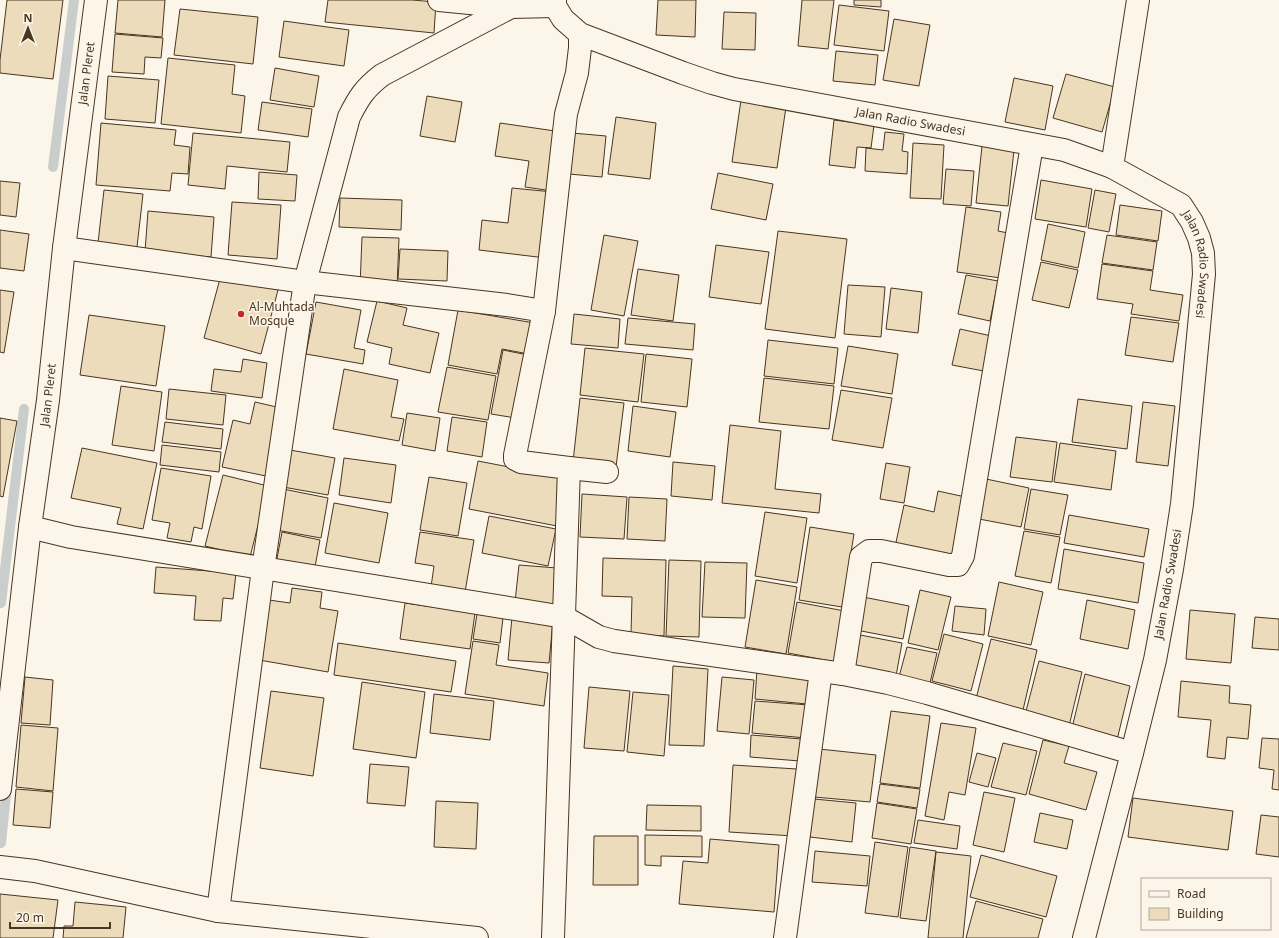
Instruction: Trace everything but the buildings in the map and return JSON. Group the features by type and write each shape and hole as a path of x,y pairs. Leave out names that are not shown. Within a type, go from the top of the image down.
{"street":[{"name":"Jalan Pleret","path":"0,789 6,681 33,528 48,400 70,249 96,0"},
{"path":"439,0 510,7 555,3"},
{"path":"1112,167 1138,0"},
{"name":"Jalan Radio Swadesi","path":"555,3 563,19 580,34 683,74 727,87 1064,150 1112,167 1181,205 1192,222 1203,253 1204,274 1179,522 1172,569 1155,660 1084,938"},
{"path":"218,911 263,569 305,282 349,117 359,98 369,85 382,75 510,7"},
{"path":"580,34 577,74 566,114 544,311 515,455 516,459 521,462 607,472"},
{"path":"843,674 861,557 869,551 881,551 949,566 958,565 963,556 1032,145"},
{"path":"70,249 305,282 507,305 544,311"},
{"path":"553,938 569,468"},
{"path":"33,528 71,537 564,617 598,637 614,641 843,674 888,683 1132,753"},
{"path":"786,938 821,671"},
{"path":"4,867 35,871 218,911 477,938"}],"waterway":[{"path":"53,167 74,0"},
{"path":"1,603 24,409"},
{"path":"1,843 7,786"}],"place":[{"name":"Al-Muhtada Mosque","path":"241,314"}]}
